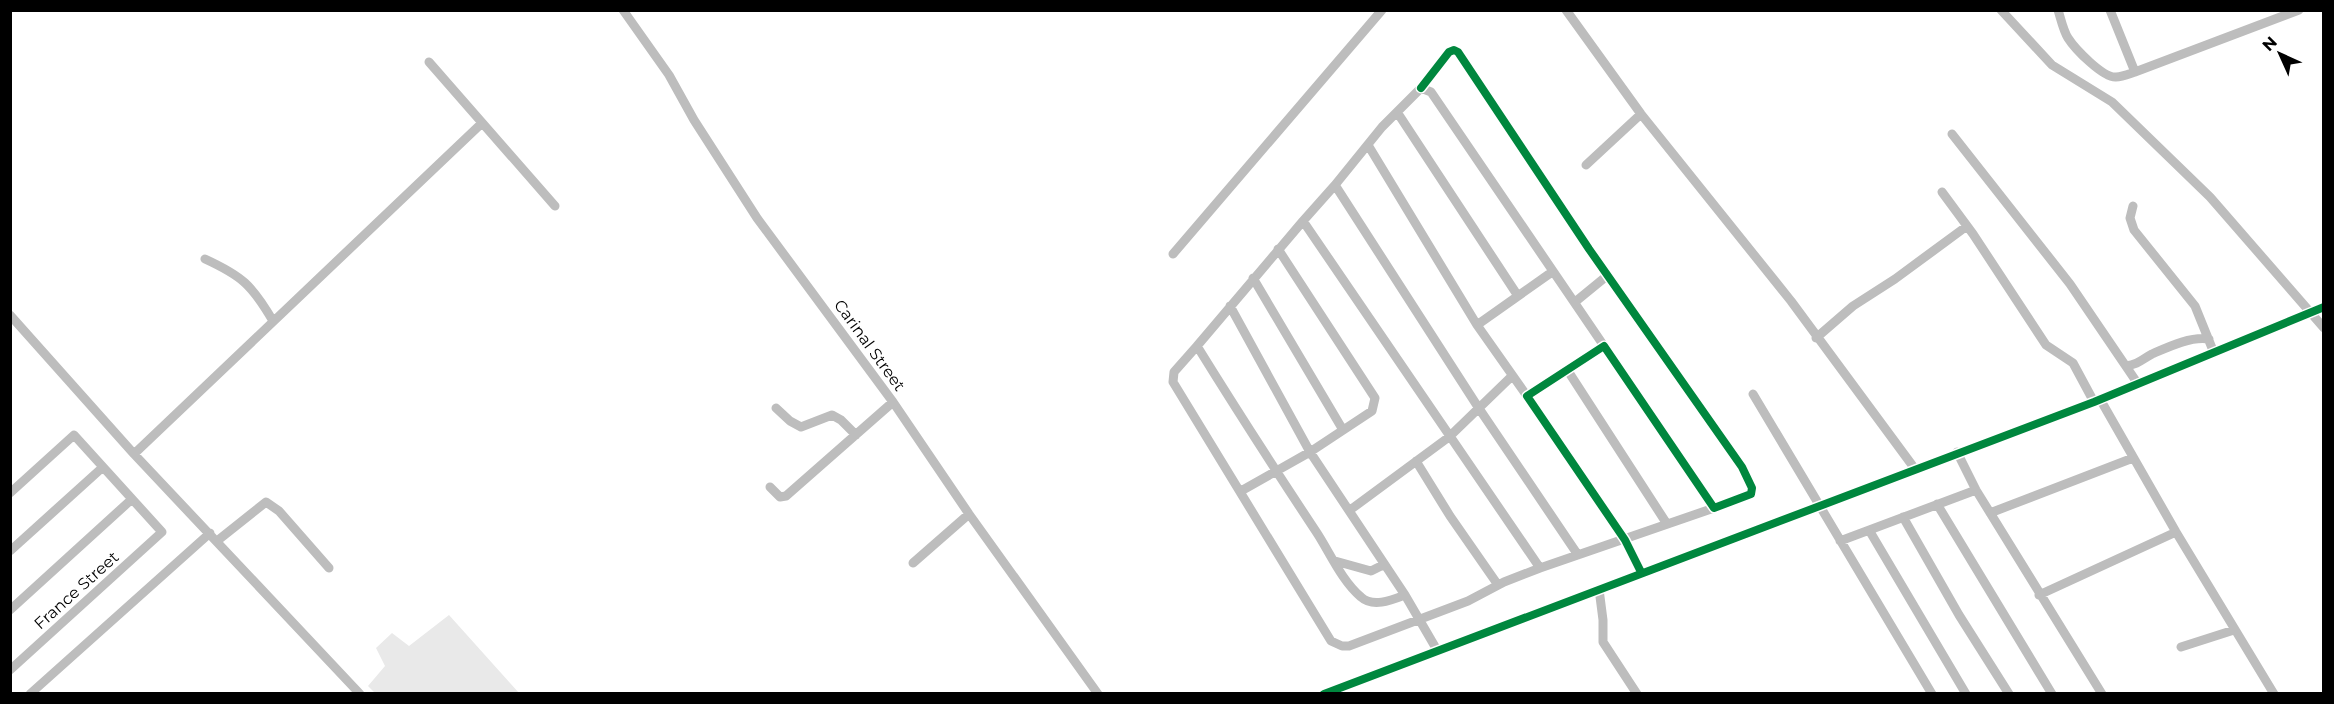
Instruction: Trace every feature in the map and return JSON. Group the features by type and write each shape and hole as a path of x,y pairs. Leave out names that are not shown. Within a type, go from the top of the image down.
{"street":[{"name":"Carinal Street","path":"622,10 669,75 694,120 758,218 893,402 969,514 1098,693"},
{"path":"1173,254 1382,10"},
{"path":"1566,10 1641,114 1791,301 1816,338 1915,469"},
{"path":"2001,10 2052,65 2112,102 2202,189 2324,328"},
{"path":"2058,10 2068,37 2100,70 2108,76 2116,77 2135,72 2299,10"},
{"path":"2110,10 2135,72"},
{"path":"1454,50 1458,52 1608,275 1742,467 1752,488 1751,494 1746,497 1540,568 1420,620 1349,646 1342,646 1331,641 1173,382 1174,372 1397,112 1421,88 1449,52 1454,50"},
{"path":"429,62 555,206"},
{"path":"1421,88 1431,92 1714,508"},
{"path":"1397,112 1518,296"},
{"path":"1586,165 1641,114"},
{"path":"134,454 482,123"},
{"path":"1952,134 2070,284 2138,384"},
{"path":"1368,145 1477,325 1624,540 1641,572"},
{"path":"1335,185 1478,407 1578,555"},
{"path":"1942,192 2046,345 2073,363 2133,458 2234,630 2274,693"},
{"path":"2133,206 2130,218 2134,230 2195,306 2214,352"},
{"path":"1303,221 1540,568"},
{"path":"1816,338 1853,306 1895,279 1967,226"},
{"path":"1241,491 1310,452 1372,411 1375,398 1278,249"},
{"path":"205,259 235,274 250,286 273,321"},
{"path":"1477,325 1552,272"},
{"path":"1575,302 1608,275"},
{"path":"1253,278 1343,430"},
{"path":"1230,306 1310,452 1405,595 1437,651"},
{"path":"1324,693 1411,663 1641,572 2097,401 2324,307"},
{"path":"10,315 134,454 360,693"},
{"path":"2126,366 2137,365 2150,355 2195,338 2208,339"},
{"path":"1197,346 1275,471 1361,597 1367,601 1387,602 1405,595"},
{"path":"1527,396 1604,346"},
{"path":"1568,370 1667,524"},
{"path":"1350,510 1449,437 1512,376"},
{"path":"1753,394 1932,693"},
{"path":"770,487 780,497 786,496 893,402"},
{"path":"776,408 801,427 828,416 836,416 856,435"},
{"path":"10,493 74,435 132,499 10,610"},
{"path":"1958,453 1976,490 2039,595 2102,693"},
{"path":"1990,513 2133,458"},
{"path":"1416,461 1450,516 1498,585"},
{"path":"10,551 103,467"},
{"path":"1840,541 1976,490"},
{"name":"France Street","path":"10,670 162,532 132,499"},
{"path":"217,541 266,502 279,511 329,568"},
{"path":"1937,504 2052,693"},
{"path":"913,563 969,514"},
{"path":"1903,517 1959,615 2009,693"},
{"path":"1869,530 1966,693"},
{"path":"2039,595 2176,532"},
{"path":"30,693 210,533"},
{"path":"1335,561 1371,570 1383,565"},
{"path":"1599,589 1603,642 1637,693"},
{"path":"2181,647 2234,630"}],"shaded area":[{"path":"449,615 519,693 375,693 368,686 385,666 376,648 392,633 409,646"}],"cycle path":[{"path":"1421,88 1449,52 1454,50 1458,52 1589,249 1742,467 1752,488 1751,494 1714,508 1604,346 1527,396 1625,540 1641,572"},
{"path":"1324,694 2094,402 2324,307"}]}
